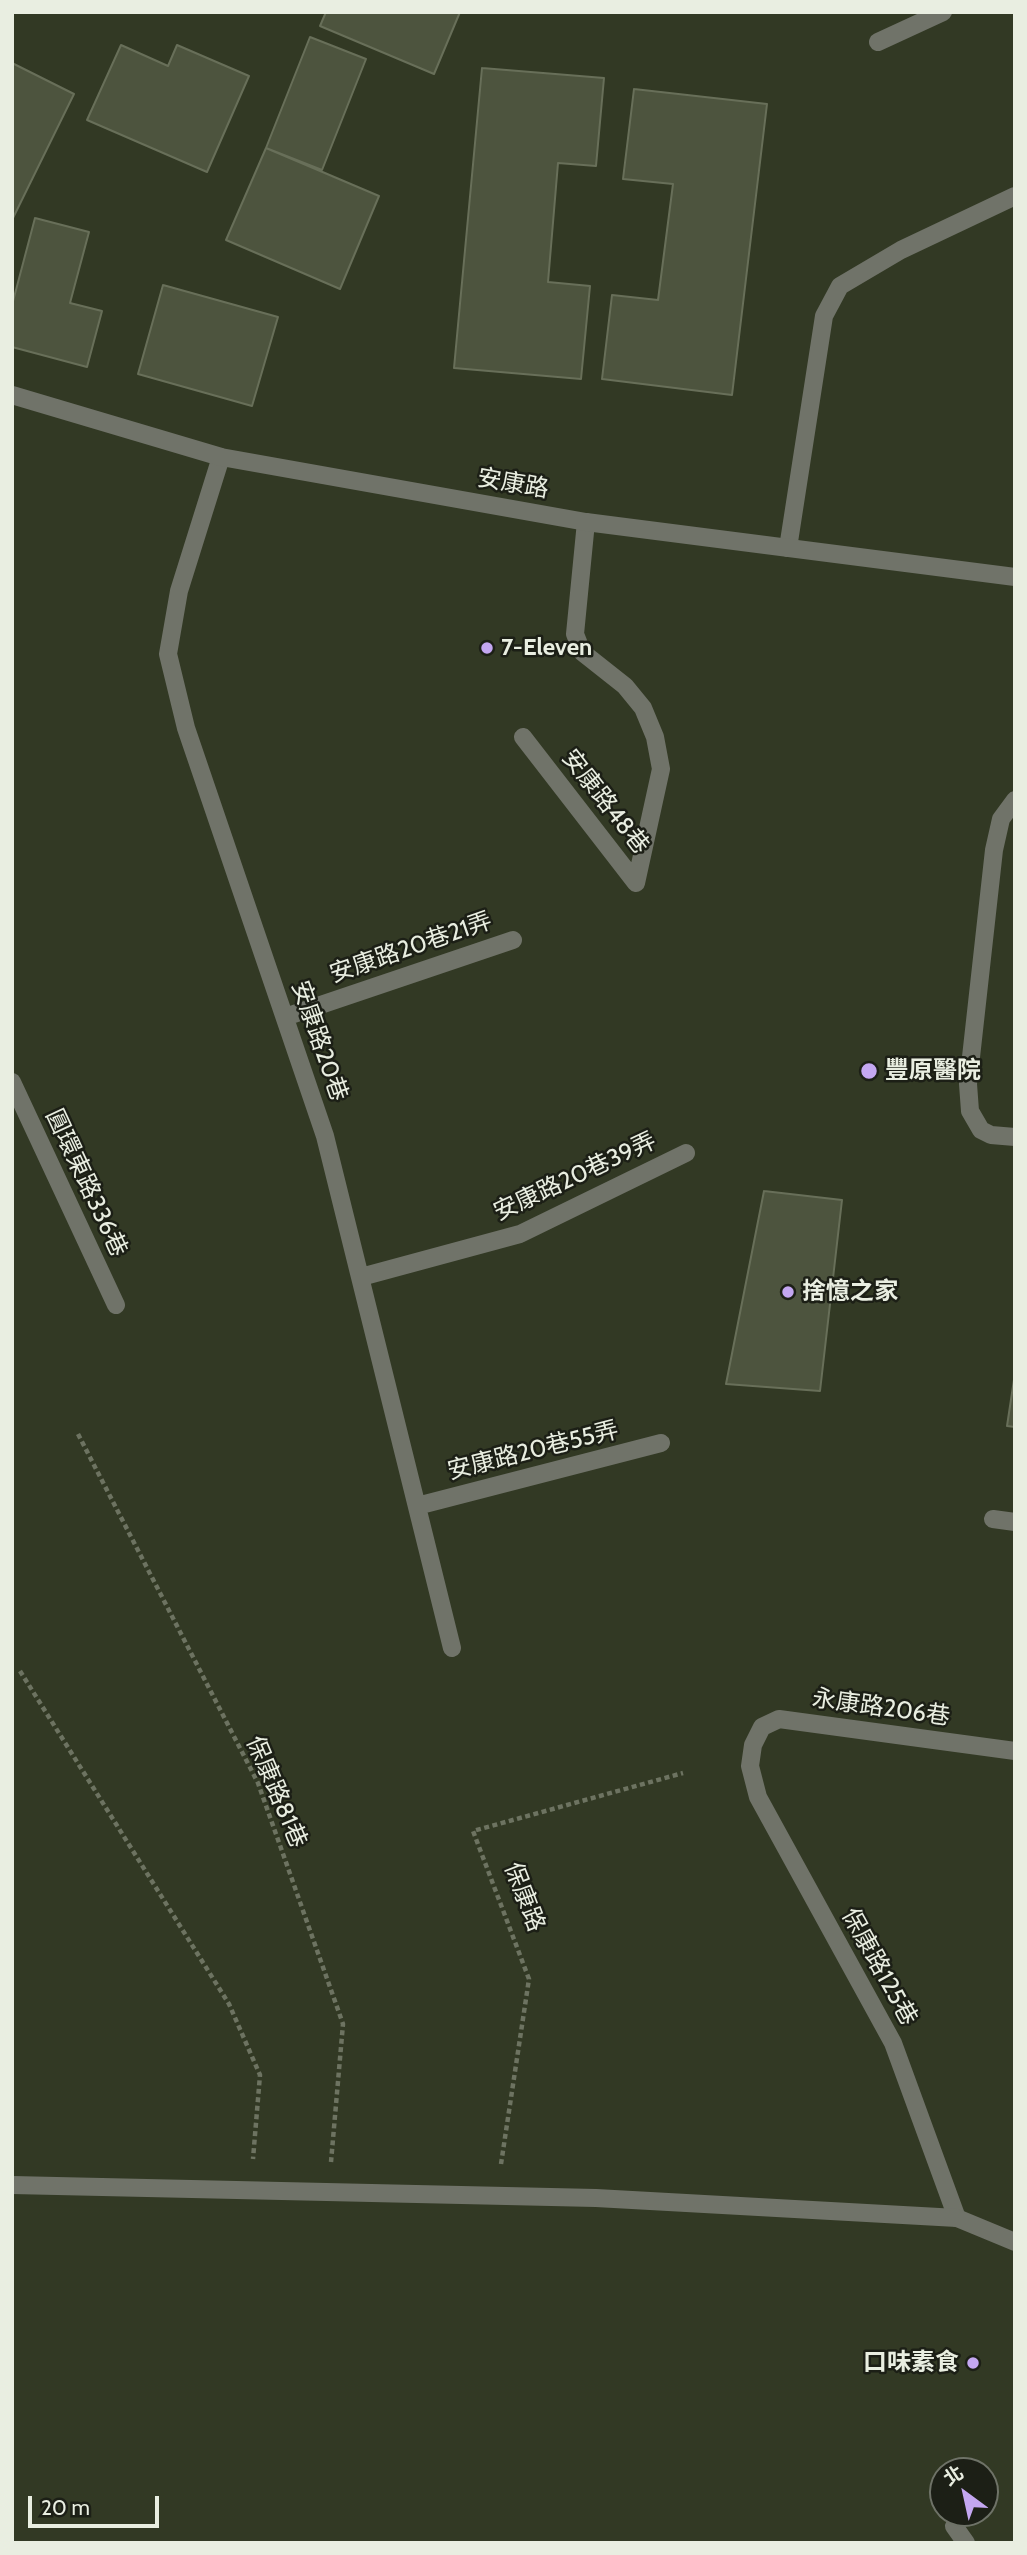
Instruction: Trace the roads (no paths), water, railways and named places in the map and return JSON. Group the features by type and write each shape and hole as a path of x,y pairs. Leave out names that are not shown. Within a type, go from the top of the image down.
{"street":[{"path":"878,42 943,12"},
{"path":"788,548 824,316 840,286 901,250 1015,196"},
{"name":"安康路","path":"12,395 220,457 586,522 1015,577"},
{"name":"安康路20巷","path":"220,457 178,591 169,654 186,728 325,1136 452,1648"},
{"name":"安康路48巷","path":"523,737 636,883 661,769 655,737 643,708 625,686 582,652 575,634 586,522"},
{"path":"1015,800 1002,819 996,842 968,1084 970,1111 981,1130 991,1135 1015,1137"},
{"name":"安康路20巷21弄","path":"285,1017 513,940"},
{"name":"圓環東路336巷","path":"12,1082 116,1305"},
{"name":"安康路20巷39弄","path":"361,1277 520,1234 686,1153"},
{"name":"安康路20巷55弄","path":"417,1506 661,1443"},
{"path":"993,1519 1015,1522"},
{"name":"永康路206巷","path":"753,1745 762,1727 779,1719 1015,1751"},
{"name":"保康路125巷","path":"753,1745 750,1766 758,1797 893,2043 957,2218"},
{"path":"12,2185 596,2198 957,2218 1015,2242"},
{"path":"955,2527 966,2543"}],"place":[{"name":"7-Eleven","path":"487,648"},
{"name":"豐原醫院","path":"869,1071"},
{"name":"捨憶之家","path":"788,1292"},
{"name":"口味素食","path":"973,2363"}]}
